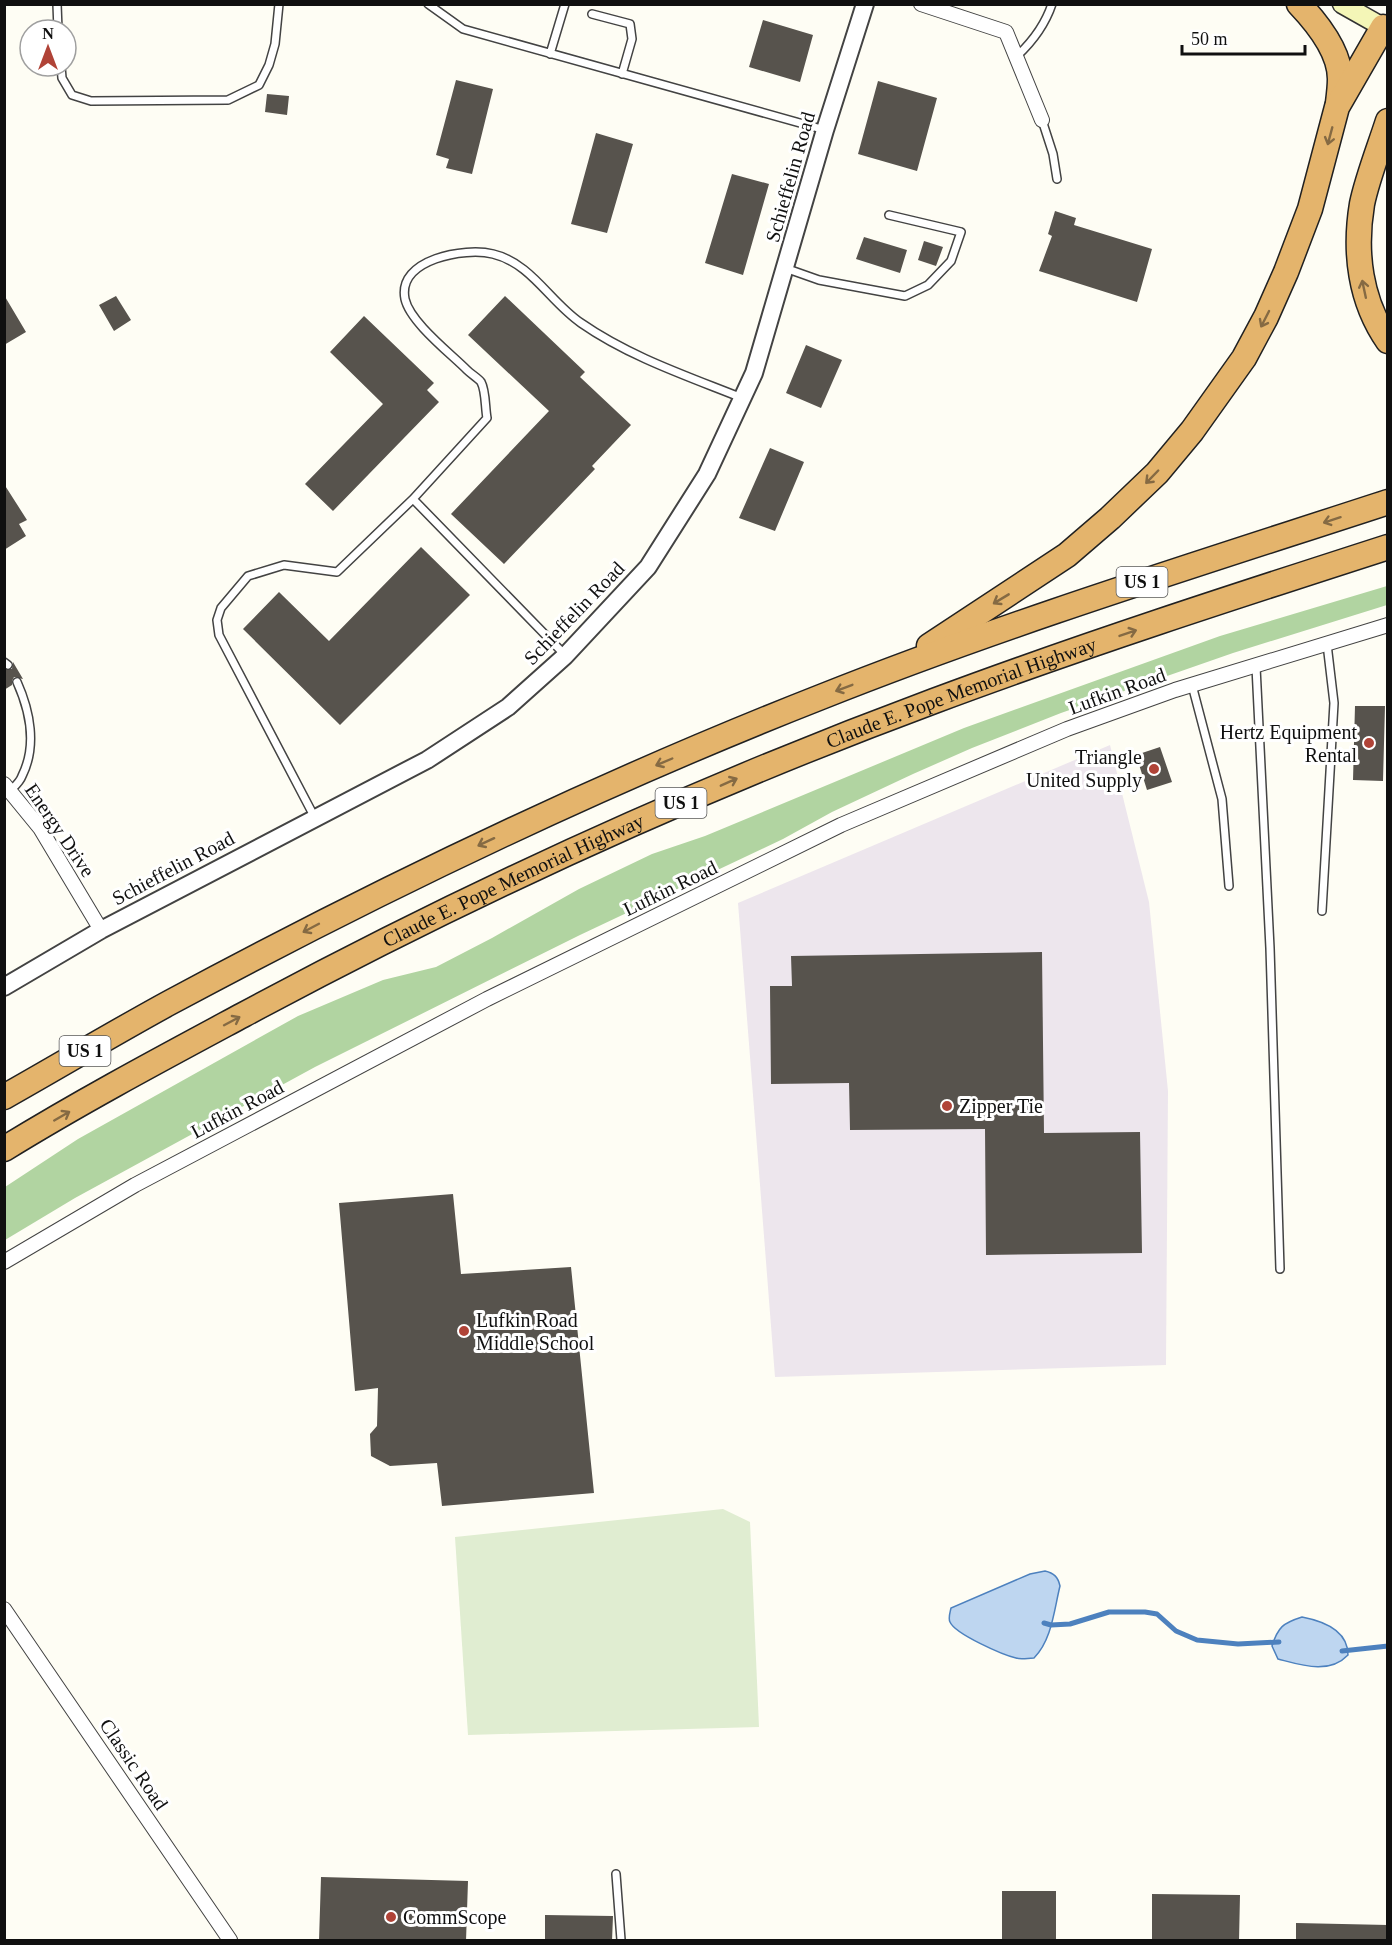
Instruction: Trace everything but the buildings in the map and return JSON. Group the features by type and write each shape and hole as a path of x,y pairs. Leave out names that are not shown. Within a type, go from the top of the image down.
{"highway":[{"path":"899,666 1067,555 1110,518 1157,473 1192,431 1244,358 1282,281 1310,209 1338,107 1341,77 1332,50 1316,22 1299,4"},
{"path":"1338,107 1386,25"},
{"path":"1388,121 1362,204 1359,265 1365,297 1378,327 1388,341"},
{"name":"US 1","path":"4,1098 166,1005 325,921 457,855 634,775 899,666 1039,616 1388,502"},
{"name":"Claude E. Pope Memorial Highway","path":"4,1149 151,1064 415,925 602,837 731,781 934,700 1196,609 1388,547"}],"main road":[{"path":"1342,4 1386,25"}],"street":[{"name":"Schieffelin Road","path":"4,987 101,930 427,760 508,707 565,656 648,567 707,474 753,373 865,4"},
{"path":"921,4 1006,32 1042,120"},
{"name":"Lufkin Road","path":"4,1262 135,1185 487,999 841,825 1067,729 1192,686 1388,625"},
{"name":"Energy Drive","path":"7,788 40,828 101,930"},
{"name":"Classic Road","path":"4,1609 230,1941"}],"lane":[{"path":"62,78 72,95 91,101 228,100 259,85 269,65 275,44 279,4"},
{"path":"428,4 463,29 825,130"},
{"path":"550,54 565,4"},
{"path":"1017,56 1031,43 1049,15 1052,4"},
{"path":"592,14 630,24 632,39 622,74"},
{"path":"1042,120 1053,154 1057,179"},
{"path":"785,268 819,280 905,296 928,285 951,261 961,232 889,215"},
{"path":"315,818 219,635 217,620 221,608 248,576 284,565 337,572 413,499 487,418 481,383 410,315 405,297 407,279 423,265 447,254 470,251 494,254 519,265 580,322 635,355 742,398"},
{"path":"413,499 565,656"},
{"path":"1322,911 1334,703 1327,644"},
{"path":"1256,667 1269,936 1280,1269"},
{"path":"7,788 22,777 29,754 31,729 25,701 17,682"},
{"path":"1192,686 1222,799 1229,886"},
{"path":"616,1874 621,1941"}],"shaded area":[{"path":"1110,745 1149,902 1168,1091 1166,1365 775,1377 738,903"}],"green space":[{"path":"1387,586 1387,605 1233,653 1061,713 972,748 832,812 783,839 580,935 315,1067 75,1198 5,1240 5,1187 78,1139 298,1016 383,980 436,967 579,889 652,854 705,836 964,728 1220,636"},
{"path":"723,1509 750,1522 759,1727 468,1735 455,1537"}],"water":[{"path":"1045,1571 1055,1576 1060,1586 1049,1634 1034,1658 1018,1659 991,1648 970,1638 950,1622 951,1608 1030,1574"},
{"path":"1302,1617 1333,1628 1344,1639 1348,1655 1324,1667 1305,1666 1278,1659 1272,1646 1277,1634 1290,1621"}],"waterway":[{"path":"1044,1623 1070,1624 1109,1612 1145,1612 1157,1614 1176,1631 1197,1640 1238,1644 1279,1642"},
{"path":"1342,1651 1388,1646"}],"place":[{"name":"Hertz Equipment Rental","path":"1369,743"},
{"name":"Triangle United Supply","path":"1154,769"},
{"name":"Zipper Tie","path":"947,1106"},
{"name":"Lufkin Road Middle School","path":"464,1331"},
{"name":"CommScope","path":"391,1917"}]}
